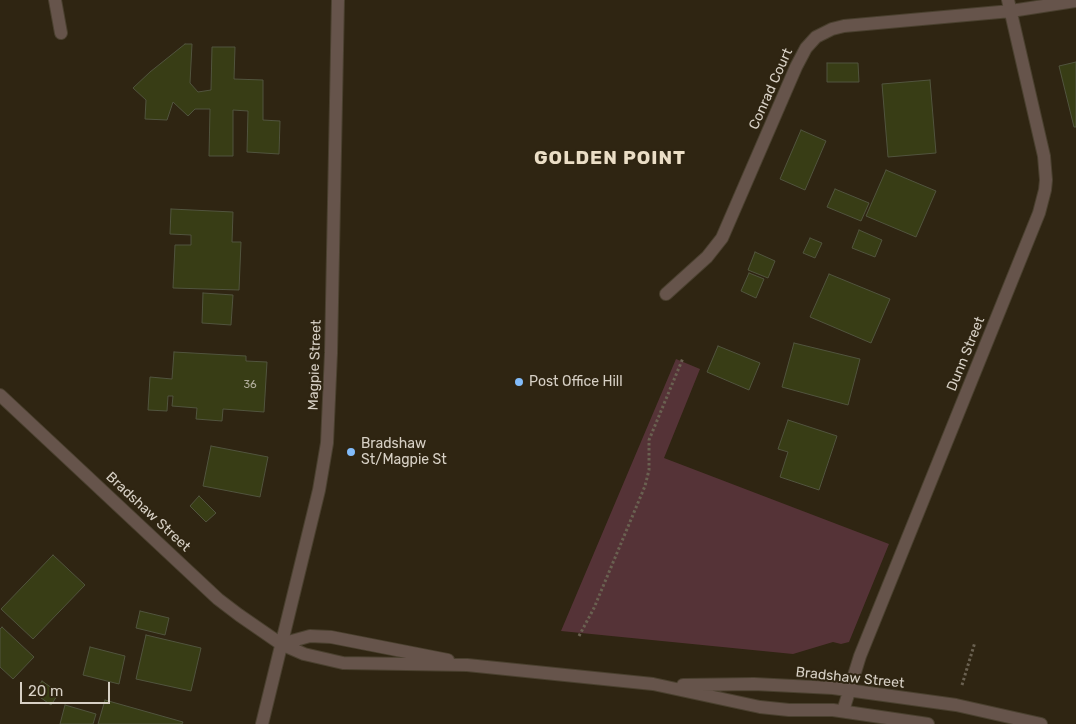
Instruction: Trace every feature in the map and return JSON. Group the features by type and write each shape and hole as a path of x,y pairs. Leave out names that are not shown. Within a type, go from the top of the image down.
{"street":[{"path":"55,0 61,33"},
{"name":"Magpie Street","path":"262,724 319,490 327,443 332,354 338,0"},
{"name":"Conrad Court","path":"666,294 707,257 722,238 796,67 806,48 816,37 832,29 844,26 1010,6 1076,1"},
{"name":"Dunn Street","path":"843,711 860,656 1039,213 1044,195 1046,180 1044,156 1010,6"},
{"name":"Bradshaw Street","path":"0,395 218,599 238,616 281,644 304,654 343,663 466,665 653,684 754,684 826,688 956,705 1041,724"},
{"name":"Bradshaw Street","path":"281,644 310,636 332,637 412,652 466,665"},
{"name":"Bradshaw Street","path":"653,684 760,707 789,710 843,711 928,724"}],"path":[{"path":"578,636 594,608 645,486 649,470 649,440 683,358"},
{"path":"959,692 975,642"}],"shaded area":[{"path":"676,359 700,369 664,458 889,544 849,642 841,644 833,642 793,654 561,631"}],"building":[{"path":"185,44 192,44 190,83 198,92 211,90 212,47 235,47 234,79 263,80 263,120 280,121 279,154 247,152 248,111 233,110 233,156 209,156 210,109 195,109 188,116 173,102 167,120 145,119 146,100 133,88"},
{"path":"1076,62 1076,127 1074,127 1059,66"},
{"path":"827,63 858,63 859,82 827,82"},
{"path":"930,80 936,153 888,157 882,84"},
{"path":"801,130 826,141 805,190 780,179"},
{"path":"886,170 936,191 916,237 866,216"},
{"path":"835,189 869,203 861,221 827,207"},
{"path":"171,209 233,212 232,242 241,242 239,290 173,288 175,245 191,245 191,235 170,234"},
{"path":"859,230 882,240 875,257 852,248"},
{"path":"810,238 822,243 815,258 803,253"},
{"path":"755,252 775,261 768,278 748,270"},
{"path":"749,273 764,279 756,298 741,291"},
{"path":"829,274 890,299 871,343 810,317"},
{"path":"203,293 233,295 231,325 202,323"},
{"path":"794,343 860,359 848,405 782,387"},
{"path":"718,346 760,363 749,390 707,372"},
{"path":"174,352 246,356 246,361 267,362 264,412 223,409 222,421 196,419 197,408 172,406 173,396 168,396 167,411 148,410 150,377 172,379"},
{"path":"788,420 837,436 819,490 780,477 788,452 778,449"},
{"path":"211,446 268,457 260,497 203,486"},
{"path":"199,496 216,513 206,522 190,506"},
{"path":"53,555 85,585 33,639 1,609"},
{"path":"140,611 169,618 165,635 136,628"},
{"path":"2,627 34,657 13,679 0,667 0,629"},
{"path":"146,635 201,648 191,691 136,679"},
{"path":"90,647 125,656 119,684 83,675"},
{"path":"42,681 59,693 51,705 34,693"},
{"path":"105,700 183,722 182,724 98,724"},
{"path":"65,705 96,714 93,724 60,724"}],"place":[{"name":"Post Office Hill","path":"519,382"},
{"name":"Bradshaw St/Magpie St","path":"351,452"}],"district":[{"name":"GOLDEN POINT","path":"610,159"}]}
